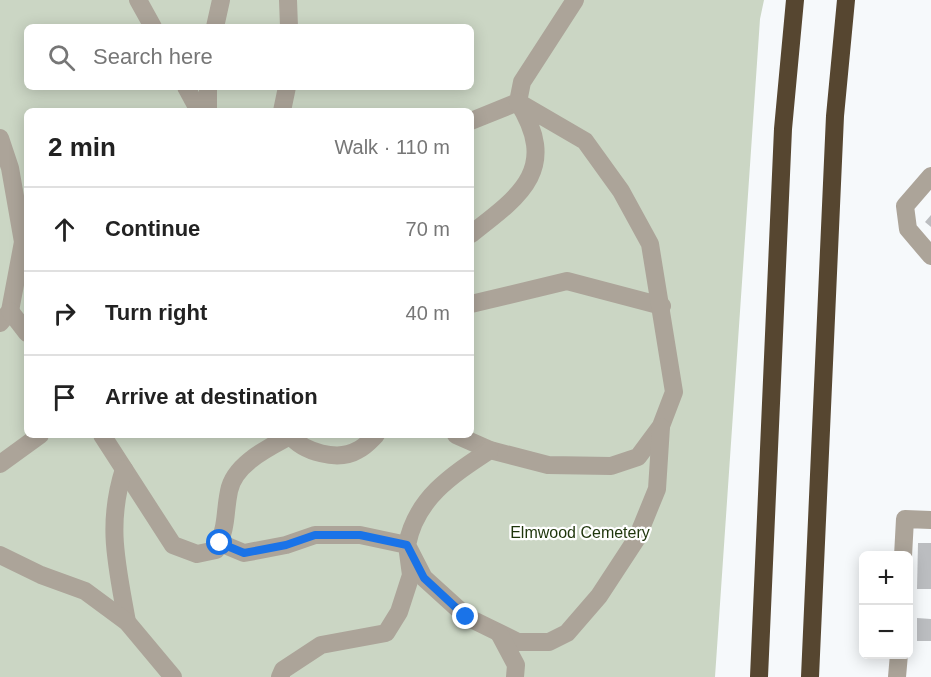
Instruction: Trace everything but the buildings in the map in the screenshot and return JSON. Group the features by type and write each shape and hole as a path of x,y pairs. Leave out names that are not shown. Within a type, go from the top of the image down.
{"highway":[{"path":"759,677 783,129 795,0"},
{"path":"810,677 835,116 846,0"}],"street":[{"path":"138,0 151,24"},
{"path":"216,24 221,0"},
{"path":"288,0 289,24"},
{"path":"474,232 507,206 531,176 538,150 529,120 518,102 522,82 575,0"},
{"path":"188,90 197,108"},
{"path":"208,90 208,108"},
{"path":"283,108 286,90"},
{"path":"474,120 518,102"},
{"path":"463,438 490,450 548,465 611,466 638,457 661,426 674,392 662,306 650,244 621,191 585,141 518,102"},
{"path":"0,138 23,242 5,317 24,331"},
{"path":"931,176 905,206 908,229 931,256"},
{"path":"0,180 14,195"},
{"path":"474,303 567,281 662,306"},
{"path":"407,545 424,578 466,617 518,642 549,642 567,633 598,596 637,538 657,489 661,426"},
{"path":"0,464 36,438"},
{"path":"104,438 173,545 197,554 216,550 220,543 227,526 229,488 250,457 286,438"},
{"path":"292,438 305,450 337,454 357,451 372,438"},
{"path":"280,677 283,670 321,645 386,633 399,612 411,575 407,545 409,532 423,503 452,475 490,450"},
{"path":"124,468 114,497 113,535 127,622"},
{"path":"903,551 905,519 931,520"},
{"path":"220,543 244,553 286,545 315,535 360,535 407,545"},
{"path":"0,555 41,575 85,591 127,622 173,677"},
{"path":"499,633 516,666 515,677"},
{"path":"897,677 898,659"}],"green space":[{"name":"Elmwood Cemetery","path":"0,0 764,0 760,19 715,677 0,677"}],"route":[{"path":"220,543 244,553 286,545 315,535 360,535 407,545 424,578 466,617"}]}
